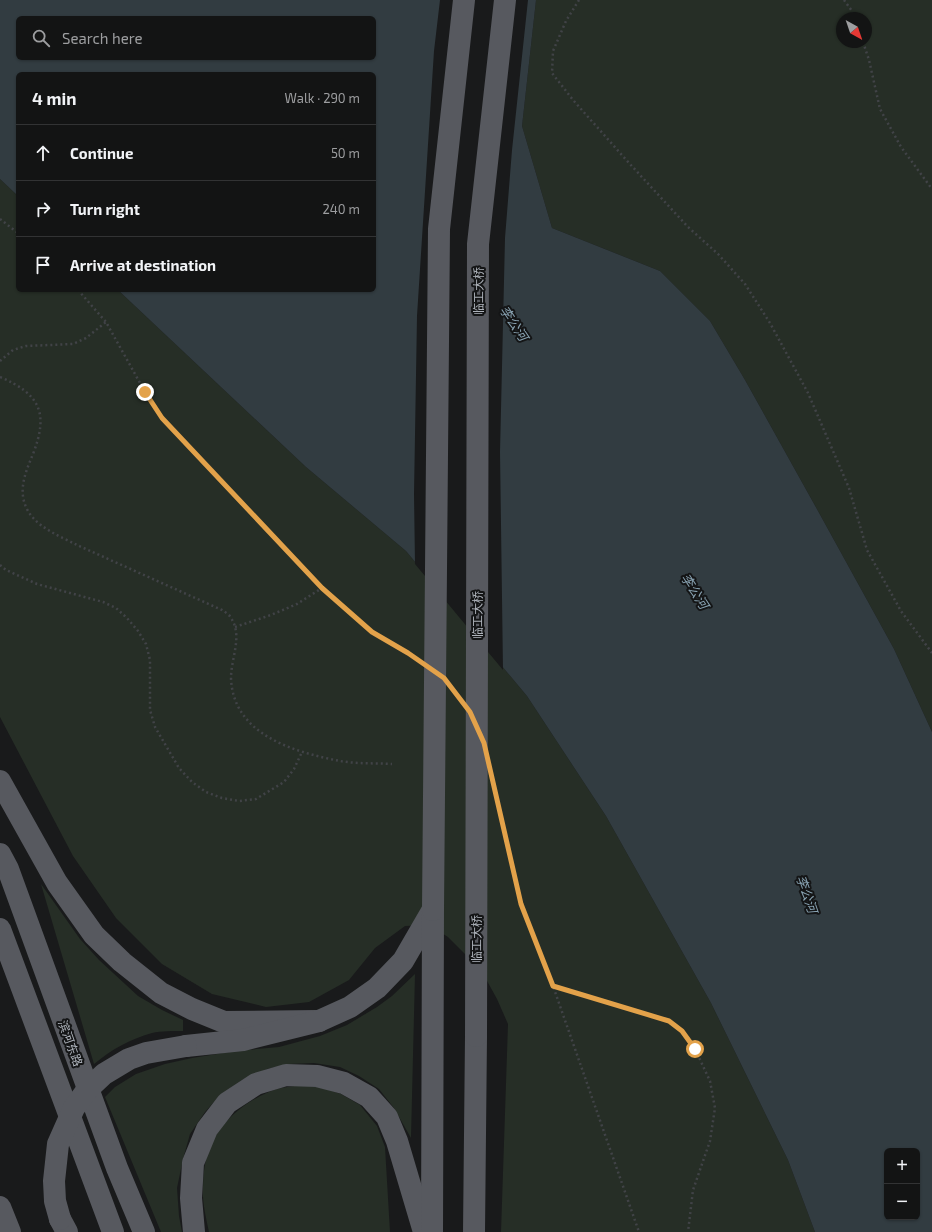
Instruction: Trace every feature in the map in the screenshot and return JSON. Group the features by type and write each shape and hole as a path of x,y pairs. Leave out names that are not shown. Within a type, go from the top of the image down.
{"main road":[{"path":"432,1232 433,910 439,229 464,0"},
{"name":"临工大桥","path":"474,1232 476,1036 478,244 505,0"},
{"path":"0,781 57,883 94,935 122,962 161,993 192,1009 224,1022 319,1021"},
{"name":"滨河东路","path":"0,854 11,876 117,1168 144,1232"},
{"path":"63,1226 55,1201 54,1182 58,1144 74,1108 87,1090 104,1074 130,1059 146,1053 186,1046 243,1040 319,1021 350,1007 377,988 403,961 433,910"},
{"path":"0,929 113,1232"},
{"path":"194,1232 191,1198 193,1163 207,1129 227,1102 256,1084 286,1076 317,1076 344,1083 368,1097 386,1117 397,1141 424,1232"},
{"path":"0,1207 10,1232"}],"path":[{"path":"579,0 566,20 553,51 552,73 573,100 629,163 688,227 718,254 745,284 770,323 808,393 849,488 867,550 901,611 932,653"},
{"path":"844,0 852,12"},
{"path":"865,48 880,109 901,147 932,189"},
{"path":"0,219 16,232"},
{"path":"80,292 106,322 145,392 162,418 322,588 372,632 420,662"},
{"path":"0,361 13,350 26,346 73,344 86,338 106,322"},
{"path":"0,377 14,383 26,391 37,402 41,418 39,434 34,452 24,474 22,496 26,508 37,521 54,534 222,610 231,617 235,627 236,645 231,677 233,695 242,712 255,728 274,741 302,752 341,761 392,764"},
{"path":"0,565 6,570 37,584 103,602 116,608 127,618 138,631 146,644 150,660 150,710 155,727 179,768 192,782 206,792 222,798 240,801 256,799 284,782 294,769 302,752"},
{"path":"235,627 271,615 296,604 322,588"},
{"path":"498,804 521,904 553,986 639,1232"},
{"path":"553,986 669,1021 682,1031 695,1049 710,1081 715,1108 710,1141 693,1190 688,1232"}],"shaded area":[{"path":"536,0 932,0 932,732 894,649 745,380 710,321 660,271 552,228 522,126"},
{"path":"0,179 16,194 16,292 120,292 306,467 406,551 527,696 606,816 711,1003 788,1160 815,1232 501,1232 508,1024 486,979 469,958 448,937 429,925 405,926 375,948 349,980 309,1002 266,1007 212,994 162,964 116,918 73,856 0,717"},
{"path":"41,884 80,939 99,960 138,996 183,1020 183,1031 159,1032 144,1035 107,1054 94,1064"},
{"path":"415,974 411,1138 394,1108 379,1089 359,1076 340,1067 314,1063 289,1064 267,1069 242,1080 220,1095 205,1112 190,1134 177,1188 182,1232 161,1232 105,1097 115,1087 136,1074 165,1064 236,1051 279,1047 320,1036 347,1025 377,1007 392,996"},
{"path":"298,1085 319,1087 341,1094 360,1105 377,1126 385,1147 390,1232 209,1232 204,1204 203,1177 206,1159 216,1136 232,1115 254,1100 277,1089"}],"water":[{"name":"李公河","path":"0,0 536,0 522,126 552,228 660,271 710,321 745,380 894,649 932,732 932,1232 815,1232 788,1160 711,1003 606,816 527,696 406,551 306,467 120,292 376,292 376,72 16,72 16,194 0,179"}],"pier":[{"path":"440,0 528,0 512,150 505,238 500,452 503,670 415,564 414,494 417,316 434,51"}],"route":[{"path":"145,392 162,418 322,588 372,632 408,653 444,678 470,712 484,743 521,904 553,986 669,1021 682,1031 695,1049"}]}
